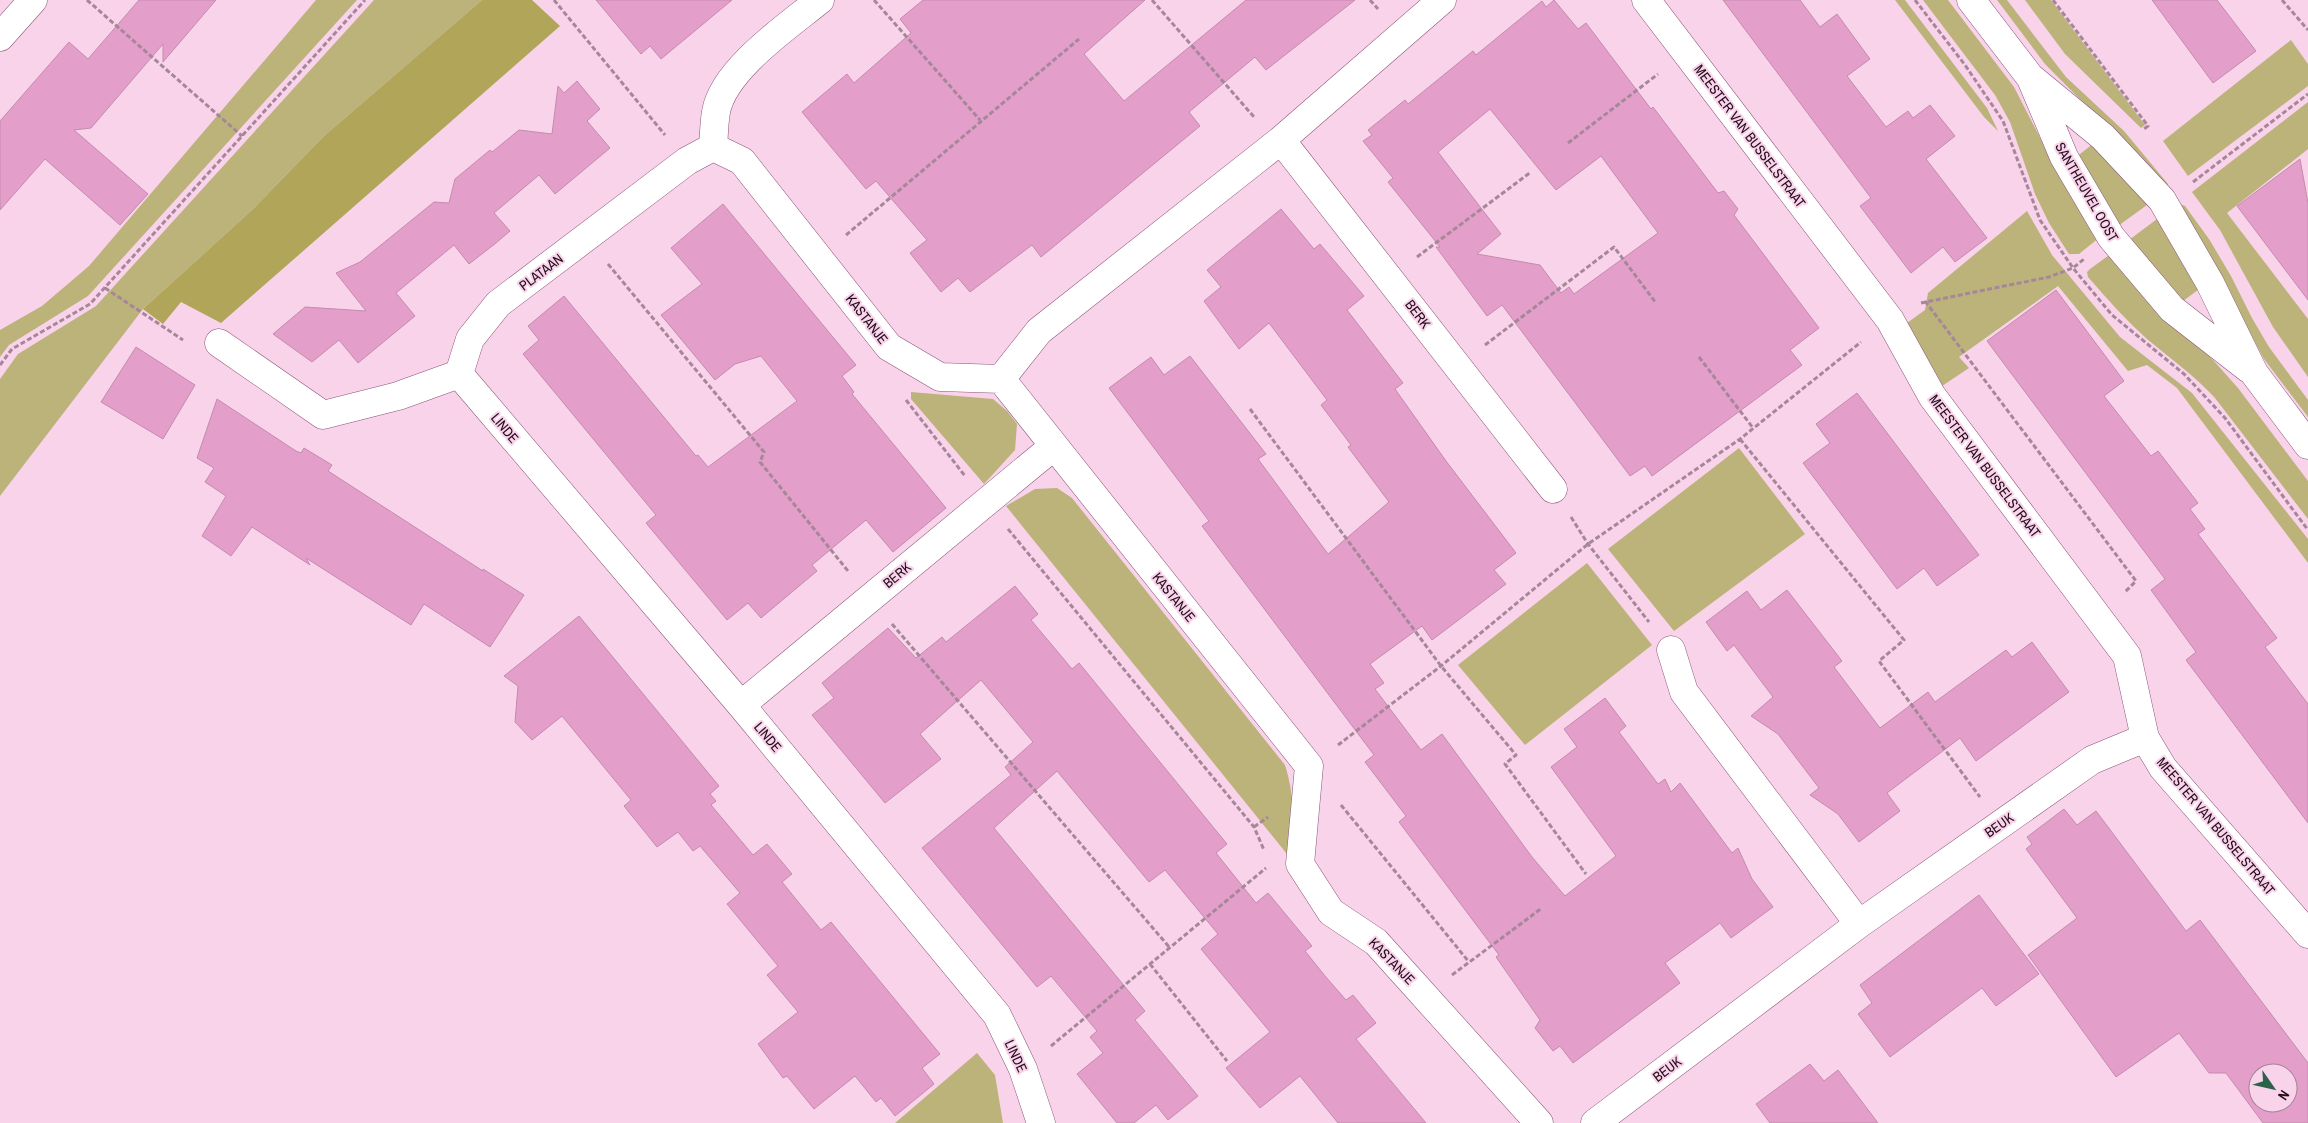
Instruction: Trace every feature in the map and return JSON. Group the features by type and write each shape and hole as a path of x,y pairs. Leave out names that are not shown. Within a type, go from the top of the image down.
{"street":[{"path":"0,37 33,0"},
{"path":"713,147 716,111 730,79 770,40 820,0"},
{"path":"1001,379 1039,331 1281,140 1442,0"},
{"name":"MEESTER VAN BUSSELSTRAAT","path":"1646,0 1890,320 1932,396 2127,656 2145,738 2163,768 2308,934"},
{"name":"SANTHEUVEL OOST","path":"1972,0 2030,77 2103,137 2162,200 2210,282 2254,372 2308,445"},
{"name":"SANTHEUVEL OOST","path":"2030,77 2064,157 2111,237 2172,309 2254,372"},
{"name":"BERK","path":"1281,140 1390,277 1553,488"},
{"name":"PLATAAN","path":"459,374 470,339 498,304 687,161 713,147"},
{"name":"KASTANJE","path":"713,147 742,161 889,347 940,377 1001,379 1309,766"},
{"path":"219,343 323,415 398,396 459,374"},
{"name":"LINDE","path":"459,374 741,705 997,1015 1023,1070 1041,1123"},
{"name":"BERK","path":"741,705 1054,446"},
{"path":"1671,650 1684,692 1859,924"},
{"name":"BEUK","path":"1595,1123 1859,924 2000,824 2092,760 2145,738"},
{"path":"1300,864 1309,766"},
{"name":"KASTANJE","path":"1300,864 1331,912 1376,942 1539,1123"}],"path":[{"path":"87,0 242,136"},
{"path":"0,365 12,349 90,304 365,0"},
{"path":"554,0 687,161"},
{"path":"874,0 980,120"},
{"path":"1152,0 1248,112 1281,140"},
{"path":"2053,0 2148,126 2141,132"},
{"path":"2282,0 2307,28"},
{"path":"818,258 980,120 1079,40"},
{"path":"1568,143 1686,52"},
{"path":"2190,184 2308,94"},
{"path":"1390,277 1531,172"},
{"path":"587,238 764,452 760,462 870,598 1170,948"},
{"path":"1458,365 1614,247 1656,303"},
{"path":"1542,908 1469,962 1309,766 1441,666 1588,544 1740,439 1890,320 1925,301 2049,277 2073,268"},
{"path":"105,288 186,342 219,343"},
{"path":"1925,301 2136,581 2098,618"},
{"path":"1699,357 1753,428"},
{"path":"909,359 901,393 985,502 1254,827 1270,864"},
{"path":"1250,409 1441,666 1516,755 1505,764 1586,874"},
{"path":"1740,439 1904,640 1879,661 2000,824"},
{"path":"1588,544 1671,650"},
{"path":"1023,1070 1270,864 1300,864"},
{"path":"1150,964 1227,1061"}],"shaded area":[{"path":"316,0 357,0 88,296 9,345 0,357 0,330 42,306 89,266"},
{"path":"374,0 482,0 324,136 252,210 143,309 0,496 0,379 18,354 96,306"},
{"path":"482,0 532,0 560,26 221,323 181,302 163,324 143,309 252,210 324,136"},
{"path":"1895,0 1905,0 1987,108 1998,131 1984,117"},
{"path":"1923,0 1948,0 2014,87 2052,161 2100,237 2079,254 2069,254 2049,223 2035,194 2010,122 1995,95"},
{"path":"1997,0 2007,0 2066,77 2124,131 2168,184 2168,188 2045,64"},
{"path":"2025,0 2051,0 2145,125 2141,128 2065,54"},
{"path":"2291,40 2308,64 2308,86 2188,176 2163,141"},
{"path":"2308,102 2308,149 2227,213 2308,319 2308,377 2273,327 2220,230 2192,192"},
{"path":"2094,143 2122,171 2147,205 2118,226 2075,158"},
{"path":"2180,204 2185,206 2209,239 2269,347 2308,400 2308,417 2264,359"},
{"path":"2027,211 2052,255 2120,337 2192,393 2308,539 2308,563 2177,388 2147,365 2128,371 2058,286 1959,357 1969,368 1942,386 1907,323 1925,310 1928,293"},
{"path":"2157,219 2202,287 2183,301 2129,240"},
{"path":"2112,253 2176,324 2213,360 2238,388 2308,481 2308,519 2215,398 2191,374 2139,332 2088,277 2087,272 2090,269"},
{"path":"911,392 993,399 1007,411 1017,424 1015,450 984,484 911,399"},
{"path":"1739,448 1805,534 1674,631 1608,549"},
{"path":"1057,488 1072,498 1285,765 1293,810 1292,832 1287,854 1006,506 1035,489"},
{"path":"1587,563 1652,645 1525,745 1458,665"},
{"path":"977,1053 995,1075 1003,1123 895,1123"}],"building":[{"path":"139,0 216,0 163,62 163,44 91,128 74,130 148,194 120,225 45,159 0,210 0,121 69,42 88,59"},
{"path":"596,0 732,0 661,59 650,46 641,54"},
{"path":"923,0 1145,0 1084,54 1124,101 1246,0 1355,0 1266,70 1255,57 1189,112 1200,126 1041,257 1032,245 970,292 958,278 941,292 910,253 927,240 876,181 866,189 802,112 847,74 854,83 911,33 900,19"},
{"path":"1554,0 1578,29 1586,23 1718,193 1724,191 1738,209 1734,215 1819,328 1790,350 1802,365 1652,476 1645,466 1630,476 1502,305 1487,316 1436,247 1440,247 1388,182 1393,178 1363,141 1372,135 1368,130 1405,100 1408,104 1473,51 1476,55 1542,1 1546,7","holes":["1490,109 1556,190 1601,156 1658,233 1574,294 1569,287 1561,293 1540,265 1477,254 1501,234 1438,152"]},
{"path":"1723,0 1800,0 1820,27 1837,14 1870,59 1847,76 1886,127 1908,111 1913,118 1930,105 1955,136 1926,159 1987,238 1955,262 1943,247 1911,273 1860,206 1871,198"},
{"path":"2152,0 2217,0 2256,51 2213,83"},
{"path":"577,81 600,109 587,121 610,148 555,194 539,175 494,213 510,231 496,243 469,264 454,245 396,293 415,316 358,363 339,340 312,362 273,334 305,307 366,311 336,273 360,262 434,202 449,203 455,179 490,150 492,152 519,130 552,134 558,86 564,93"},
{"path":"2300,159 2308,203 2308,300 2237,206"},
{"path":"723,204 856,365 842,376 854,392 852,394 946,508 893,552 866,520 812,565 817,571 761,618 748,603 727,620 646,523 656,515 523,354 539,340 528,326 564,296 696,456 698,455 708,467 797,401 761,356 735,364 715,380 661,315 702,284 671,248"},
{"path":"1281,209 1314,249 1320,244 1364,296 1347,310 1403,383 1395,389 1446,461 1516,553 1494,570 1506,584 1432,640 1422,626 1370,664 1384,683 1375,689 1421,750 1442,734 1532,857 1565,896 1616,856 1551,767 1577,747 1564,729 1605,698 1626,726 1619,732 1658,784 1665,779 1671,792 1680,783 1732,853 1738,848 1752,879 1773,907 1731,938 1720,923 1665,963 1680,983 1573,1063 1560,1046 1553,1051 1535,1028 1540,1020 1496,957 1499,955 1399,822 1406,816 1365,762 1374,755 1202,526 1209,521 1109,388 1151,357 1164,375 1190,356 1266,454 1258,459 1328,554 1389,502 1348,447 1351,445 1321,405 1327,400 1269,323 1239,349 1204,301 1221,287 1207,270"},
{"path":"2056,290 2124,381 2104,396 2151,456 2158,451 2198,503 2190,509 2205,529 2198,534 2277,638 2265,647 2308,704 2308,823 2186,660 2196,652 2151,590 2165,579 1987,341"},
{"path":"136,347 195,385 163,439 101,402"},
{"path":"1857,393 1979,555 1937,586 1924,568 1897,589 1803,463 1830,443 1816,424"},
{"path":"217,399 296,451 301,453 304,448 332,465 328,471 483,571 483,569 524,595 490,647 424,604 411,625 306,558 310,565 252,527 231,556 202,536 226,496 205,482 214,468 197,458"},
{"path":"1015,586 1038,614 1031,620 1072,669 1079,663 1227,844 1216,853 1256,903 1268,893 1312,946 1305,951 1325,976 1346,1000 1353,995 1376,1023 1356,1039 1426,1123 1338,1123 1300,1076 1260,1108 1226,1068 1270,1032 1201,949 1218,934 1165,870 1149,882 1057,771 994,828 1145,1011 1135,1020 1198,1096 1168,1120 1156,1105 1134,1123 1117,1123 1077,1074 1103,1053 1090,1037 1097,1031 1051,976 1037,987 922,848 1011,775 1005,767 1033,742 981,680 920,734 941,759 885,803 812,715 834,698 822,683 888,628 916,658 942,637 946,642"},
{"path":"1787,590 1842,661 1834,667 1880,728 1928,692 1935,702 2006,650 2012,657 2032,642 2069,692 1976,761 1960,738 1887,793 1900,811 1859,842 1838,814 1810,795 1819,788 1778,734 1751,716 1773,697 1734,645 1727,651 1706,622 1747,591 1761,610"},
{"path":"579,616 719,786 710,794 716,801 711,805 753,855 767,844 792,874 782,882 821,930 831,922 940,1054 922,1068 934,1084 895,1116 881,1098 876,1102 855,1076 814,1109 787,1076 783,1078 758,1044 798,1012 767,975 778,966 727,904 740,893 700,846 693,851 678,832 657,847 624,806 631,800 562,716 532,740 515,722 518,686 504,676"},
{"path":"2064,809 2077,825 2096,811 2186,931 2200,920 2308,1063 2308,1123 2263,1123 2256,1113 2298,1113 2298,1063 2248,1063 2248,1103 2226,1073 2209,1073 2179,1033 2116,1077 2028,955 2077,918 2026,849 2032,844 2027,837"},
{"path":"1979,895 2039,974 1996,1006 1982,988 1890,1057 1858,1014 1872,1003 1860,985"},
{"path":"1810,1064 1824,1081 1838,1070 1878,1123 1770,1123 1756,1104"}]}
